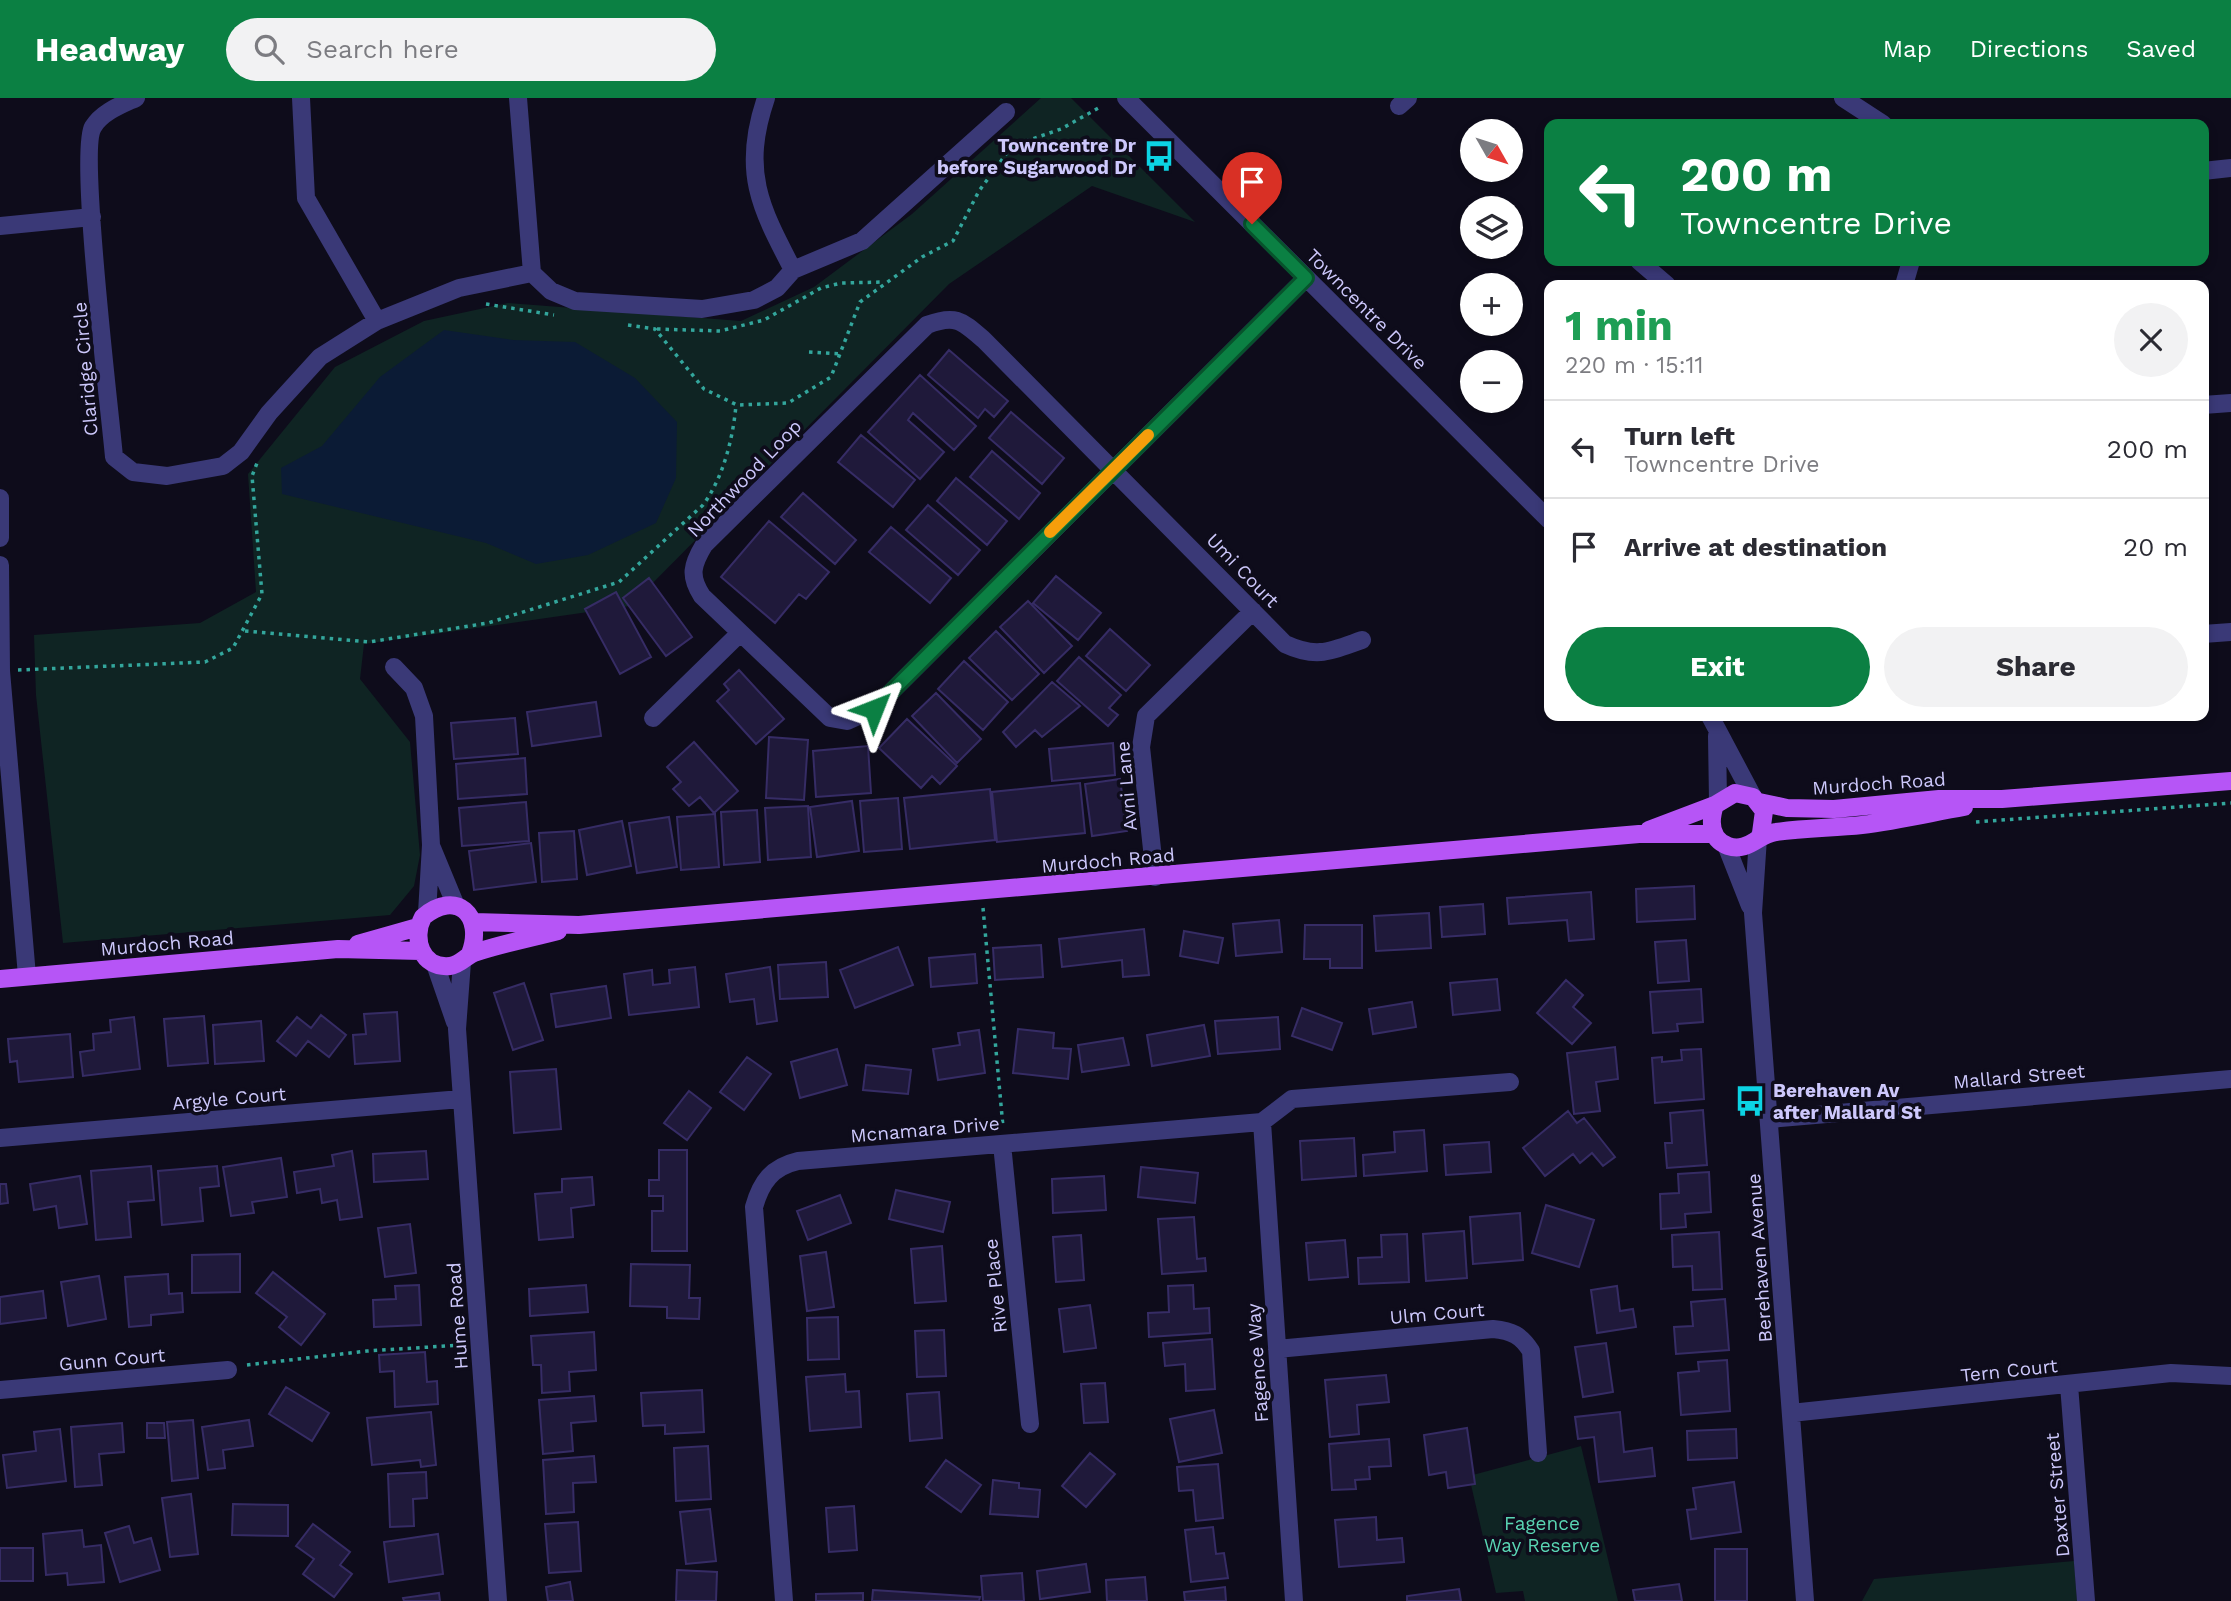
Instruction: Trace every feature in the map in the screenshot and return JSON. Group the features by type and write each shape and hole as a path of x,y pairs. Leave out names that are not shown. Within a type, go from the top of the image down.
{"main road":[{"name":"Murdoch Road","path":"1639,834 1717,803 1735,793 1787,808 1834,809 1939,799 2002,799 2231,781"},
{"name":"Murdoch Road","path":"474,922 579,925 1639,834 1720,839 1737,848 1749,846 1760,836 1891,821 2002,799"},
{"path":"1756,800 1765,821 1760,836"},
{"path":"1717,803 1710,819 1720,839"},
{"name":"Murdoch Road","path":"338,949 422,920 443,906 456,906"},
{"path":"456,906 467,912 474,922 477,936 466,958"},
{"path":"422,920 417,939 421,951 435,964"},
{"name":"Murdoch Road","path":"435,964 450,966 466,958 579,925"},
{"name":"Murdoch Road","path":"0,979 338,949 421,951"}],"street":[{"name":"Claridge Circle","path":"136,98 113,108 93,127 88,140 92,217 114,457 133,472 167,477 223,466 241,452 269,413 320,356 377,321 459,288 533,273"},
{"path":"301,98 306,198 377,321"},
{"path":"518,98 533,273 551,291 575,302 702,309 754,300 777,288 793,270 862,241 1006,111"},
{"path":"766,98 759,117 754,165 762,209 793,270"},
{"name":"Towncentre Drive","path":"1126,98 1544,515"},
{"path":"1843,98 1876,119"},
{"path":"2209,170 2231,168"},
{"path":"0,226 92,217"},
{"path":"1645,266 1661,280"},
{"name":"Northwood Loop","path":"1114,468 964,323 947,317 927,325 704,545 692,566 694,583 702,596 830,718 848,721 874,709 1306,278"},
{"path":"2209,405 2231,403"},
{"name":"Umi Court","path":"1114,468 1285,644 1304,653 1325,653 1362,640"},
{"path":"0,498 0,538"},
{"path":"0,565 0,671 27,976"},
{"name":"Avni Lane","path":"1155,877 1141,747 1146,716 1253,611"},
{"path":"2209,634 2231,632"},
{"path":"653,718 740,633"},
{"path":"394,667 414,688 424,716 431,845 422,920"},
{"path":"1713,724 1756,800"},
{"path":"1713,724 1717,803"},
{"name":"Berehaven Avenue","path":"1760,836 1753,913 1805,1601"},
{"name":"Berehaven Avenue","path":"1720,839 1753,913"},
{"path":"431,845 456,906"},
{"name":"Hume Road","path":"466,958 457,1029 498,1601"},
{"name":"Hume Road","path":"435,964 457,1029"},
{"name":"Mallard Street","path":"1770,1119 2231,1079"},
{"path":"1262,1122 1292,1099 1510,1082"},
{"name":"Argyle Court","path":"0,1138 461,1099"},
{"name":"Mcnamara Drive","path":"784,1601 755,1221 759,1189 781,1165 798,1161 1262,1122"},
{"name":"Fagence Way","path":"1262,1122 1294,1601"},
{"name":"Rive Place","path":"1003,1144 1030,1424"},
{"name":"Ulm Court","path":"1277,1349 1493,1329 1511,1331 1523,1338 1531,1351 1538,1453"},
{"name":"Gunn Court","path":"0,1390 228,1370"},
{"name":"Tern Court","path":"1791,1413 2171,1373 2231,1376"},
{"name":"Daxter Street","path":"2069,1385 2086,1601"}],"path":[{"path":"617,324 655,329 704,389 737,405 788,402 831,377 860,302 922,257 953,241 979,191 1012,146 1061,128 1102,106"},
{"path":"477,305 488,304 566,316"},
{"path":"809,352 841,354"},
{"path":"245,631 369,642 488,623 619,582 703,505 714,490 734,426 737,405"},
{"path":"0,671 205,662 233,648 245,631 262,594 252,476 260,456"},
{"path":"1971,822 2231,803"},
{"path":"982,892 1003,1144"},
{"path":"228,1370 256,1363 465,1345"}],"green space":[{"path":"1041,98 1071,98 1195,222 1092,186 949,284 630,606 364,644 360,679 410,742 420,855 414,886 390,915 63,943 36,695 34,635 200,623 256,592 248,474 335,367 424,321 508,303 741,321 814,287 912,214"},
{"name":"Fagence Way Reserve","path":"1581,1446 1618,1601 1525,1601 1523,1591 1496,1593 1469,1476"},
{"path":"2074,1561 2077,1601 1862,1601 1874,1579"}],"water":[{"path":"444,330 513,340 575,342 635,378 677,422 676,478 656,523 588,555 536,564 486,543 282,494 281,468 322,446 380,377"}],"building":[{"path":"949,350 1008,401 994,417 985,409 978,418 928,375"},
{"path":"920,375 976,426 954,450 913,413 908,420 944,452 920,479 868,432"},
{"path":"1011,412 1064,458 1042,484 989,438"},
{"path":"861,435 915,480 893,507 838,462"},
{"path":"992,451 1040,493 1019,519 970,477"},
{"path":"956,478 1007,521 987,545 937,501"},
{"path":"803,493 856,540 835,564 781,517"},
{"path":"928,505 980,550 958,575 906,530"},
{"path":"769,521 829,572 806,599 799,594 775,623 721,577"},
{"path":"891,527 951,578 930,603 869,552"},
{"path":"1056,576 1101,613 1078,640 1033,603"},
{"path":"649,578 692,637 666,656 623,598"},
{"path":"616,592 651,657 620,674 585,609"},
{"path":"1028,601 1072,646 1044,673 1000,627"},
{"path":"1110,629 1150,665 1126,691 1086,656"},
{"path":"996,631 1039,674 1012,700 969,658"},
{"path":"1079,657 1121,695 1109,708 1118,715 1108,726 1057,681"},
{"path":"964,661 1008,702 983,730 938,689"},
{"path":"739,670 784,719 756,744 717,701 729,690 724,684"},
{"path":"1052,682 1080,706 1042,737 1035,730 1016,747 1003,732"},
{"path":"936,693 981,739 957,763 912,716"},
{"path":"596,702 601,736 532,746 527,712"},
{"path":"515,718 518,754 454,759 451,723"},
{"path":"907,719 957,766 940,784 932,776 921,788 879,748"},
{"path":"769,737 808,740 804,800 766,798"},
{"path":"694,742 738,791 714,813 700,797 689,806 673,789 681,782 667,767"},
{"path":"1113,743 1115,775 1052,781 1049,749"},
{"path":"868,746 871,793 816,797 813,751"},
{"path":"525,758 527,794 458,799 456,764"},
{"path":"1120,779 1127,831 1092,836 1085,784"},
{"path":"1080,783 1085,833 997,842 992,792"},
{"path":"990,789 995,840 910,849 904,798"},
{"path":"898,798 902,849 864,852 860,801"},
{"path":"852,801 859,851 817,857 810,807"},
{"path":"526,802 529,841 462,846 459,808"},
{"path":"808,806 811,857 768,860 765,808"},
{"path":"757,810 760,862 724,865 721,812"},
{"path":"715,814 719,867 681,870 677,817"},
{"path":"669,817 677,867 637,873 629,823"},
{"path":"622,821 631,866 587,875 579,830"},
{"path":"574,831 577,879 542,882 539,833"},
{"path":"531,843 536,882 474,890 469,851"},
{"path":"1694,886 1695,919 1637,922 1636,889"},
{"path":"1591,892 1594,939 1569,941 1567,920 1509,924 1507,898"},
{"path":"1483,904 1485,934 1442,937 1440,907"},
{"path":"1429,913 1431,948 1376,951 1374,916"},
{"path":"1279,920 1282,952 1236,956 1233,924"},
{"path":"1305,925 1362,925 1362,968 1330,968 1330,959 1304,959"},
{"path":"1144,929 1149,975 1123,977 1122,960 1062,967 1059,939"},
{"path":"1184,931 1223,938 1218,963 1180,956"},
{"path":"1686,940 1689,981 1658,983 1655,942"},
{"path":"1041,945 1043,977 995,980 993,948"},
{"path":"898,947 913,985 855,1008 840,970"},
{"path":"975,954 977,983 931,987 929,958"},
{"path":"826,962 828,997 780,999 778,965"},
{"path":"695,967 699,1007 629,1015 624,974 652,970 653,985 670,983 669,970"},
{"path":"770,967 777,1021 757,1024 754,999 730,1002 726,974"},
{"path":"1497,979 1500,1010 1453,1015 1450,983"},
{"path":"1566,980 1583,995 1573,1007 1591,1023 1572,1044 1537,1013"},
{"path":"524,983 543,1040 513,1050 494,993"},
{"path":"606,986 611,1018 556,1027 551,994"},
{"path":"1701,989 1703,1022 1677,1024 1678,1031 1653,1033 1650,992"},
{"path":"1412,1002 1416,1027 1373,1034 1369,1009"},
{"path":"1302,1008 1342,1023 1332,1050 1292,1036"},
{"path":"397,1012 400,1061 355,1064 353,1035 366,1034 364,1014"},
{"path":"321,1015 346,1035 329,1057 308,1041 296,1056 277,1041 297,1017 311,1028"},
{"path":"204,1016 208,1063 168,1066 164,1019"},
{"path":"134,1017 140,1069 83,1076 80,1052 94,1050 93,1034 111,1032 110,1020"},
{"path":"1278,1017 1280,1049 1218,1054 1215,1021"},
{"path":"261,1021 264,1061 215,1064 213,1025"},
{"path":"1204,1025 1210,1056 1152,1066 1147,1035"},
{"path":"1018,1029 1054,1033 1053,1048 1071,1049 1068,1079 1013,1073"},
{"path":"979,1030 985,1073 938,1080 933,1049 960,1045 958,1033"},
{"path":"70,1034 73,1077 19,1082 17,1061 10,1062 8,1039"},
{"path":"1123,1038 1129,1065 1082,1072 1078,1045"},
{"path":"1615,1047 1618,1079 1596,1082 1600,1111 1574,1114 1567,1053"},
{"path":"837,1049 847,1085 800,1098 791,1062"},
{"path":"1701,1049 1704,1099 1655,1103 1652,1058 1662,1057 1662,1062 1682,1060 1681,1050"},
{"path":"747,1057 771,1074 744,1110 720,1092"},
{"path":"866,1065 911,1070 908,1094 863,1090"},
{"path":"556,1069 561,1129 514,1133 510,1072"},
{"path":"689,1091 711,1108 687,1140 664,1123"},
{"path":"1703,1110 1707,1165 1667,1168 1665,1143 1672,1143 1670,1113"},
{"path":"1568,1111 1577,1123 1584,1118 1615,1157 1603,1166 1592,1153 1580,1163 1573,1154 1545,1176 1523,1148"},
{"path":"1424,1130 1427,1171 1364,1176 1363,1155 1395,1152 1394,1132"},
{"path":"1354,1138 1356,1176 1302,1180 1300,1141"},
{"path":"1489,1142 1491,1172 1446,1175 1444,1145"},
{"path":"659,1150 687,1150 687,1251 652,1251 652,1211 663,1211 663,1196 649,1196 649,1180 659,1180"},
{"path":"352,1151 362,1217 340,1220 337,1200 322,1203 320,1189 297,1193 294,1172 334,1166 332,1155"},
{"path":"426,1151 428,1179 374,1182 373,1154"},
{"path":"281,1158 287,1197 252,1202 254,1213 231,1216 223,1167"},
{"path":"151,1166 154,1200 128,1202 131,1237 96,1240 91,1171"},
{"path":"217,1166 219,1186 200,1188 203,1221 162,1225 158,1171"},
{"path":"1141,1167 1198,1173 1195,1203 1138,1197"},
{"path":"1709,1172 1711,1212 1685,1214 1686,1227 1661,1229 1660,1194 1679,1193 1678,1174"},
{"path":"80,1176 87,1224 59,1228 56,1206 34,1210 30,1184"},
{"path":"1104,1176 1106,1210 1053,1213 1052,1179"},
{"path":"592,1177 594,1205 571,1208 573,1237 539,1240 535,1194 562,1192 562,1179"},
{"path":"0,1184 6,1184 8,1203 0,1204"},
{"path":"896,1190 950,1202 943,1232 889,1219"},
{"path":"840,1195 851,1223 808,1240 797,1211"},
{"path":"1546,1205 1594,1220 1579,1267 1532,1253"},
{"path":"1520,1213 1523,1260 1473,1264 1470,1217"},
{"path":"1194,1217 1197,1259 1205,1258 1206,1271 1162,1274 1158,1219"},
{"path":"410,1224 416,1273 385,1277 378,1228"},
{"path":"1464,1231 1467,1278 1426,1281 1423,1234"},
{"path":"1719,1232 1722,1289 1693,1290 1692,1266 1673,1267 1672,1235"},
{"path":"1407,1234 1409,1282 1359,1284 1358,1258 1382,1257 1381,1235"},
{"path":"1081,1235 1084,1280 1056,1282 1053,1237"},
{"path":"1345,1240 1348,1277 1309,1280 1306,1243"},
{"path":"942,1246 946,1301 915,1303 911,1249"},
{"path":"826,1252 834,1307 807,1311 800,1256"},
{"path":"240,1254 240,1292 192,1293 192,1255"},
{"path":"631,1264 690,1265 689,1298 700,1298 699,1319 667,1318 667,1307 630,1306"},
{"path":"273,1272 325,1314 301,1345 279,1327 287,1317 256,1293"},
{"path":"168,1274 169,1294 182,1293 183,1312 151,1315 151,1325 129,1327 125,1277"},
{"path":"99,1276 106,1319 68,1326 61,1282"},
{"path":"419,1285 421,1325 374,1327 373,1300 396,1299 395,1286"},
{"path":"586,1285 588,1312 530,1316 529,1289"},
{"path":"1193,1285 1194,1309 1209,1308 1210,1333 1149,1337 1148,1313 1169,1312 1168,1286"},
{"path":"1617,1286 1620,1311 1633,1309 1636,1327 1597,1333 1591,1290"},
{"path":"43,1291 46,1318 0,1324 0,1297"},
{"path":"1725,1299 1729,1350 1676,1354 1674,1327 1693,1326 1691,1302"},
{"path":"1090,1305 1096,1348 1064,1352 1059,1309"},
{"path":"838,1317 839,1359 808,1360 807,1318"},
{"path":"944,1330 946,1376 917,1377 915,1331"},
{"path":"594,1332 596,1370 569,1372 570,1391 542,1393 541,1365 533,1365 531,1336"},
{"path":"1212,1339 1215,1389 1186,1391 1185,1364 1165,1366 1163,1343"},
{"path":"1606,1343 1613,1392 1583,1397 1575,1347"},
{"path":"425,1352 427,1382 437,1381 438,1404 395,1407 394,1371 380,1372 379,1355"},
{"path":"1727,1360 1730,1411 1681,1415 1678,1373 1699,1371 1698,1362"},
{"path":"845,1374 846,1392 859,1391 861,1427 810,1431 806,1377"},
{"path":"1386,1375 1389,1402 1357,1405 1359,1434 1330,1437 1325,1380"},
{"path":"1105,1383 1108,1422 1084,1423 1081,1384"},
{"path":"286,1387 329,1413 312,1441 269,1414"},
{"path":"702,1390 704,1432 665,1434 665,1425 643,1426 641,1393"},
{"path":"939,1392 942,1438 910,1441 907,1394"},
{"path":"594,1396 596,1421 571,1423 573,1451 543,1454 539,1400"},
{"path":"1214,1410 1222,1453 1179,1462 1170,1419"},
{"path":"431,1412 436,1465 421,1467 420,1460 372,1465 367,1418"},
{"path":"1620,1412 1624,1452 1652,1448 1655,1476 1599,1482 1594,1437 1578,1439 1575,1417"},
{"path":"193,1420 198,1478 172,1481 167,1422"},
{"path":"249,1420 253,1446 223,1450 225,1468 208,1470 202,1427"},
{"path":"122,1423 124,1452 99,1454 102,1485 75,1487 71,1427"},
{"path":"147,1423 164,1423 165,1438 147,1438"},
{"path":"1467,1428 1475,1484 1448,1488 1446,1472 1429,1475 1424,1435"},
{"path":"60,1429 66,1481 7,1488 3,1455 36,1451 34,1432"},
{"path":"1736,1429 1737,1458 1688,1460 1687,1431"},
{"path":"1389,1439 1391,1466 1369,1467 1370,1479 1355,1480 1356,1489 1332,1490 1329,1444"},
{"path":"708,1446 711,1499 676,1501 674,1448"},
{"path":"1090,1453 1115,1474 1086,1507 1062,1486"},
{"path":"594,1456 596,1482 573,1483 574,1512 546,1514 543,1460"},
{"path":"946,1460 981,1485 961,1512 926,1487"},
{"path":"1218,1464 1223,1518 1196,1521 1193,1490 1179,1491 1177,1467"},
{"path":"426,1472 427,1498 413,1499 414,1526 390,1527 388,1474"},
{"path":"993,1480 1019,1483 1019,1488 1040,1490 1038,1517 990,1514"},
{"path":"1734,1482 1741,1532 1691,1539 1687,1510 1696,1509 1693,1488"},
{"path":"191,1494 198,1554 170,1557 162,1498"},
{"path":"233,1504 288,1505 288,1536 232,1535"},
{"path":"854,1506 857,1550 829,1552 826,1508"},
{"path":"710,1509 716,1561 686,1564 680,1512"},
{"path":"1376,1517 1377,1540 1402,1538 1404,1562 1339,1567 1335,1520"},
{"path":"578,1522 581,1571 549,1573 545,1524"},
{"path":"313,1524 350,1552 340,1565 352,1574 334,1597 303,1574 314,1559 296,1546"},
{"path":"129,1526 134,1543 151,1538 160,1570 120,1582 105,1533"},
{"path":"1213,1527 1216,1554 1224,1553 1228,1578 1191,1582 1185,1530"},
{"path":"82,1530 84,1547 101,1545 104,1582 68,1585 67,1573 46,1575 43,1534"},
{"path":"438,1534 443,1574 389,1582 384,1542"},
{"path":"0,1548 33,1548 33,1581 0,1581"},
{"path":"1715,1549 1747,1549 1747,1601 1715,1601"},
{"path":"1086,1564 1090,1592 1040,1599 1037,1571"},
{"path":"677,1570 717,1572 716,1601 676,1601"},
{"path":"1022,1573 1024,1601 983,1601 981,1576"},
{"path":"1145,1577 1147,1601 1107,1601 1106,1580"},
{"path":"570,1582 573,1601 548,1601 546,1587"},
{"path":"1679,1584 1682,1601 1635,1601 1633,1590"},
{"path":"1225,1587 1226,1601 1185,1601 1184,1592"},
{"path":"1459,1589 1461,1601 1407,1601 1407,1596"},
{"path":"873,1590 980,1597 979,1601 872,1601"},
{"path":"439,1593 440,1601 404,1601 403,1598"},
{"path":"863,1593 863,1601 816,1601 816,1594"}],"slow traffic":[{"path":"1050,532 1148,435"}],"place":[{"name":"Towncentre Dr before Sugarwood Dr","path":"1159,156"},
{"name":"Berehaven Av after Mallard St","path":"1750,1101"}],"route":[{"path":"874,709 1306,278 1252,224"}]}
